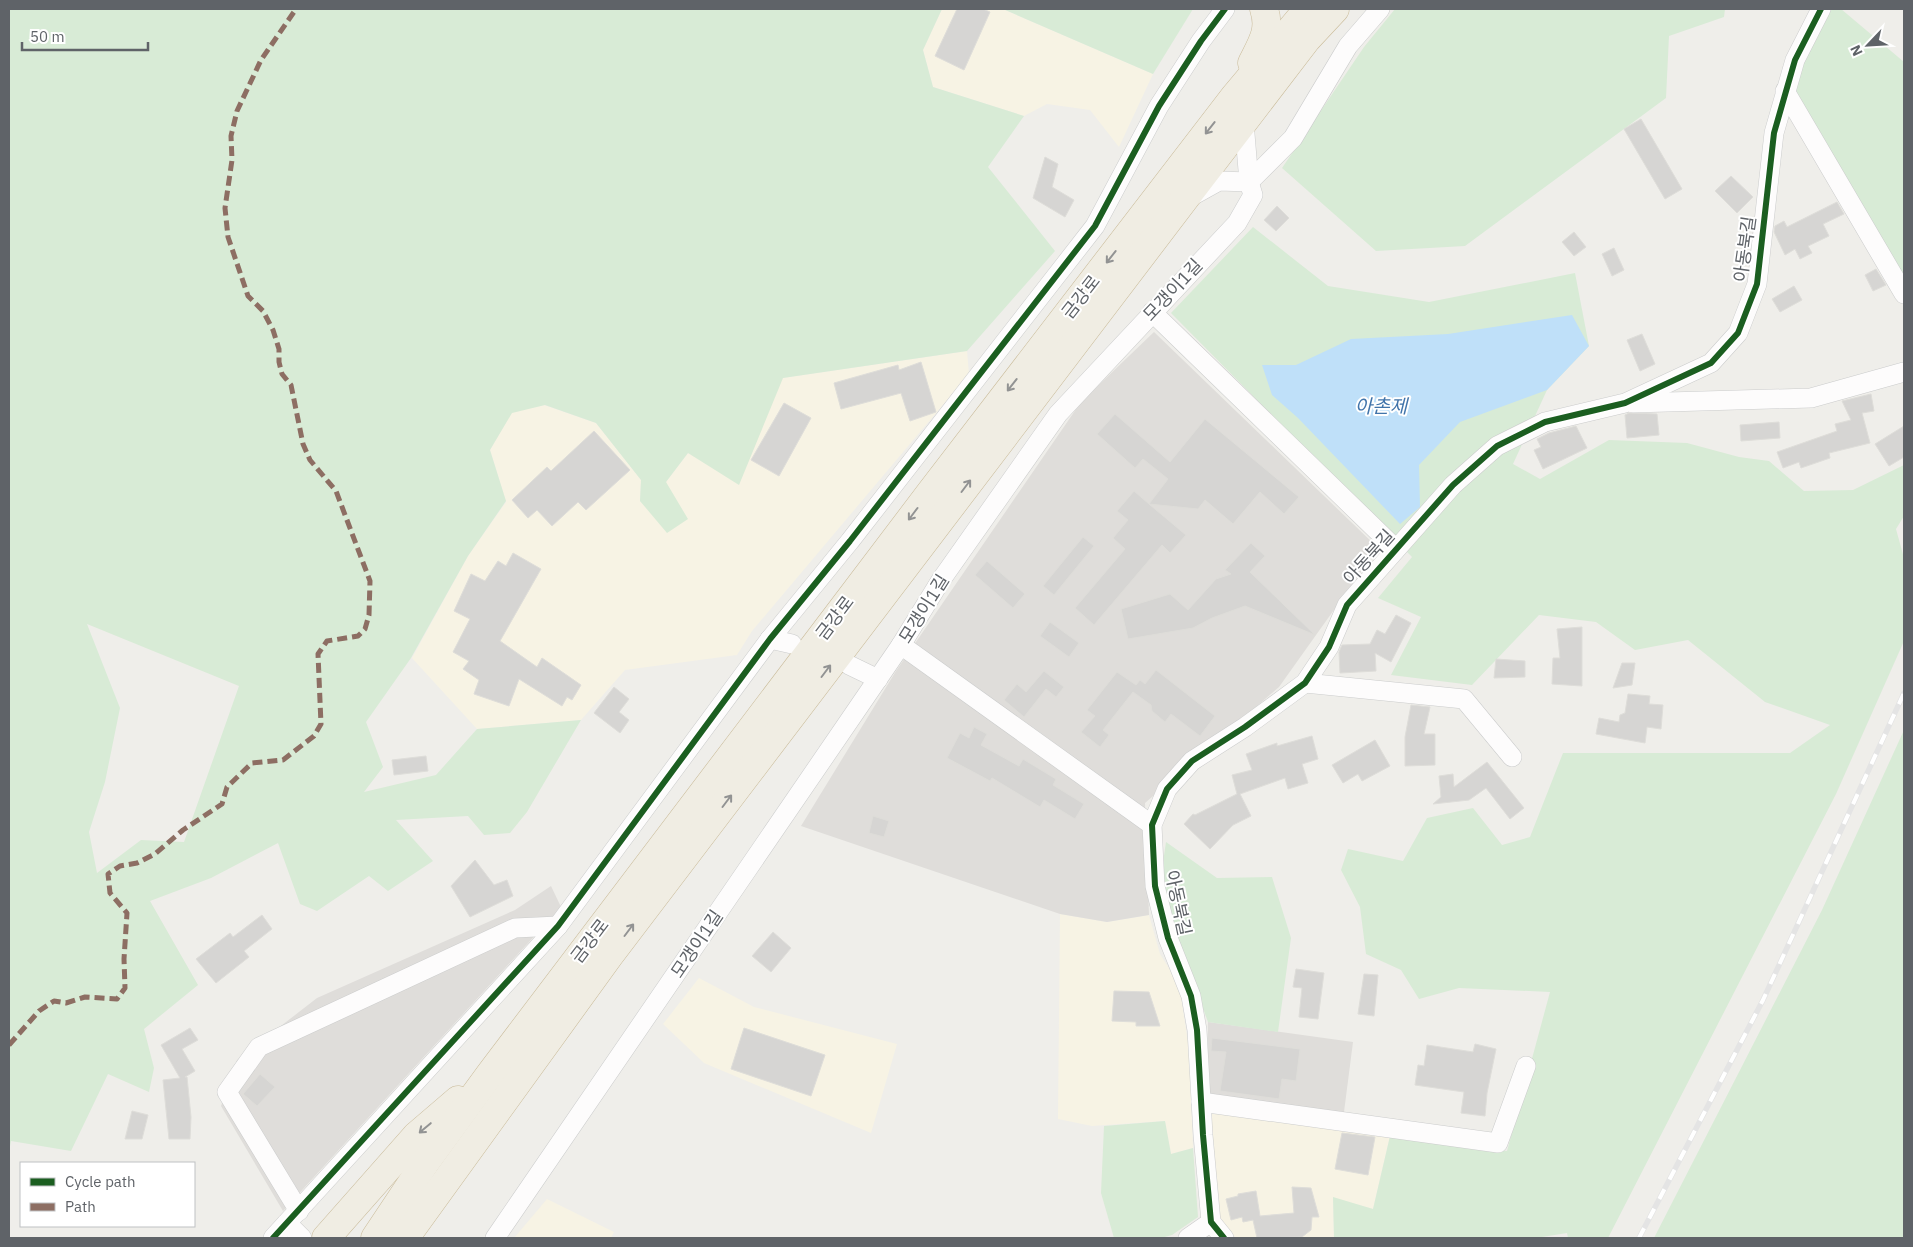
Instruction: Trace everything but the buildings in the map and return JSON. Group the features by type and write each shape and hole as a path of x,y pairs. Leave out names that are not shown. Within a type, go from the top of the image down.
{"highway":[{"path":"1234,97 1262,45 1269,23 1264,9"},
{"name":"금강로","path":"375,1238 425,1163 490,1074 930,492 1234,97 1308,9"},
{"name":"금강로","path":"405,1238 609,956 1307,39 1335,9"},
{"path":"428,1238 601,982 609,956"},
{"path":"326,1238 416,1136 490,1074"}],"street":[{"path":"273,1238 558,926 770,639 850,541 1094,226 1159,106 1201,41 1225,9"},
{"path":"1183,201 1219,181 1249,182 1293,138 1348,46 1380,9"},
{"name":"아동북길","path":"1211,1222 1196,1024 1191,996 1162,918 1155,886 1152,825 1167,789 1192,760 1246,727 1305,683 1329,647 1347,604 1453,485 1497,446 1545,422 1625,403 1711,363 1738,333 1757,284 1774,133 1795,60 1822,9"},
{"path":"1785,91 1904,294"},
{"name":"모갱이1길","path":"495,1238 901,645 941,580 1058,414 1237,223 1253,195 1249,182 1244,122"},
{"path":"1152,312 1396,549"},
{"name":"아동북길","path":"1625,403 1811,398 1904,372"},
{"path":"770,639 792,644"},
{"path":"901,645 1152,825"},
{"path":"849,665 878,678"},
{"path":"1305,683 1464,699 1512,757"},
{"path":"302,1238 293,1217 227,1092 259,1047 515,928 558,926"},
{"path":"1201,1102 1498,1143 1526,1066"},
{"path":"1188,1238 1211,1222 1224,1238"}],"shaded area":[{"path":"942,9 1003,9 1153,74 1119,147 1090,110 1047,104 1024,116 933,87 923,50"},
{"path":"1154,332 1378,548 1279,687 1145,803 1149,915 1107,922 1060,914 801,826 896,671 1081,402"},
{"path":"967,351 969,374 752,631 737,655 625,670 581,720 477,729 412,658 468,556 506,502 490,450 512,412 544,405 596,423 641,480 640,502 666,482 688,453 739,484 782,378"},
{"path":"551,886 561,907 283,1211 221,1106 237,1060 317,998 515,910"},
{"path":"1060,914 1107,922 1149,915 1160,954 1179,984 1189,1049 1193,1148 1171,1154 1165,1121 1092,1126 1058,1119"},
{"path":"699,978 754,1007 897,1044 871,1133 704,1063 663,1024"},
{"path":"1208,1022 1353,1042 1344,1112 1207,1097"},
{"path":"1207,1097 1394,1119 1373,1209 1333,1198 1334,1238 1236,1238 1220,1219"},
{"path":"547,1199 614,1232 611,1238 514,1238"}],"green space":[{"path":"9,9 942,9 923,50 933,87 1024,116 988,167 1055,251 967,351 783,378 739,485 688,453 666,482 688,519 667,533 640,501 641,480 596,423 545,405 512,413 490,450 506,501 468,556 411,658 366,722 383,767 364,792 436,775 477,729 581,720 527,812 510,833 484,835 468,816 396,820 433,861 388,891 369,876 317,911 300,904 278,843 211,878 150,901 198,985 144,1029 154,1068 149,1092 108,1074 71,1151 11,1141 9,1151","holes":["87,624 239,686 184,842 141,840 97,873 89,832 105,782 120,708"]},
{"path":"1003,9 1193,9 1153,74"},
{"path":"1395,9 1725,9 1724,17 1669,36 1666,98 1465,246 1376,251 1282,168 1364,47"},
{"path":"1830,9 1841,9 1904,62 1904,281 1789,79"},
{"path":"1253,227 1328,286 1429,302 1575,273 1589,346 1547,390 1513,464 1540,479 1609,440 1687,443 1739,457 1769,461 1804,491 1853,490 1904,465 1904,516 1896,529 1904,558 1904,641 1836,794 1608,1238 1568,1238 1567,1233 1536,1238 1334,1238 1333,1197 1373,1209 1390,1136 1507,1151 1550,992 1459,988 1419,999 1401,970 1366,954 1360,907 1341,870 1348,849 1403,861 1427,818 1473,808 1502,845 1530,837 1563,753 1790,753 1830,725 1765,702 1688,640 1635,650 1596,622 1539,615 1472,685 1391,675 1421,617 1378,598 1412,557 1171,313"},
{"path":"1904,730 1904,1238 1654,1238 1822,910"},
{"path":"1166,842 1217,878 1272,877 1291,938 1278,1032 1208,1022 1181,949 1161,876"},
{"path":"1165,1121 1171,1154 1193,1148 1198,1217 1172,1235 1161,1238 1114,1238 1101,1193 1104,1126"}],"water":[{"name":"아촌제","path":"1572,315 1589,346 1547,390 1460,422 1419,465 1420,507 1400,524 1298,418 1272,395 1262,365 1296,365 1351,339 1448,334"}],"railway":[{"path":"1639,1238 1763,1000 1904,693"}],"marked path":[{"path":"9,1045 39,1011 54,1001 66,1003 85,997 117,999 125,988 124,959 127,913 110,893 108,874 120,866 137,863 155,854 183,830 222,804 227,787 252,763 283,760 314,736 321,724 318,654 327,641 358,636 365,629 369,615 370,581 336,491 310,460 303,444 291,385 282,374 279,362 279,349 273,330 263,311 248,296 228,237 225,208 232,160 231,136 237,111 261,60 296,9"}],"cycle path":[{"path":"273,1238 558,926 770,639 850,541 1095,226 1159,106 1201,41 1225,9"},
{"path":"1224,1238 1211,1222 1203,1135 1197,1030 1191,996 1168,938 1155,886 1152,825 1167,789 1192,761 1245,727 1305,683 1329,647 1347,605 1453,485 1497,446 1545,422 1625,403 1711,363 1738,333 1757,284 1774,133 1795,60 1821,9"}]}
